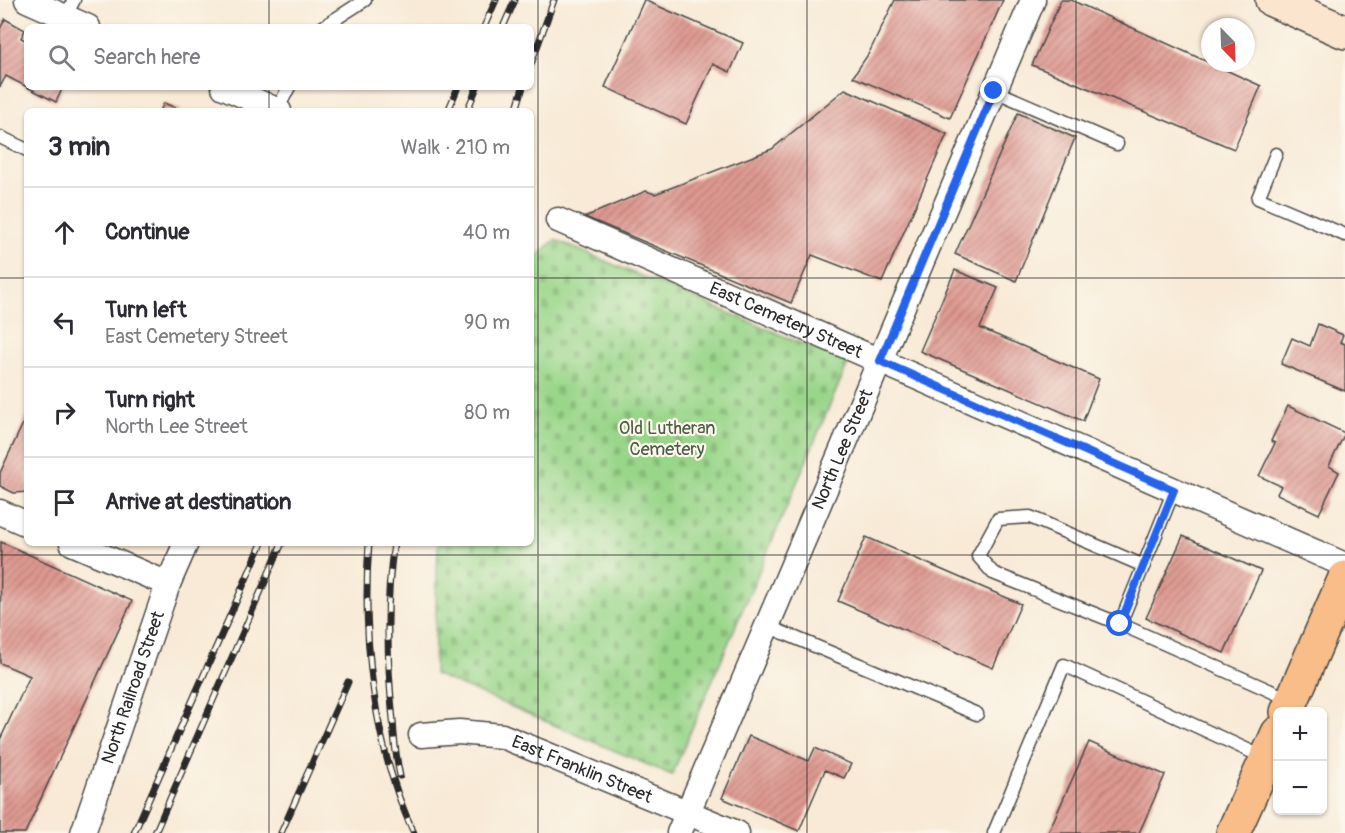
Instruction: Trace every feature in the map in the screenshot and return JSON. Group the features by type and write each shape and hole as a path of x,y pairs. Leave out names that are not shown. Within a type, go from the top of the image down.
{"main road":[{"path":"1289,706 1345,578"},
{"path":"1233,833 1272,746"}],"street":[{"path":"27,0 69,8 85,24"},
{"name":"North Lee Street","path":"683,823 1033,0"},
{"path":"1272,0 1345,32"},
{"path":"231,90 273,108"},
{"name":"East Cemetery Street","path":"558,220 1345,565"},
{"path":"0,512 24,523"},
{"path":"79,546 168,584"},
{"name":"North Railroad Street","path":"83,833 168,584 185,546"},
{"name":"East Franklin Street","path":"421,735 459,732 502,736 683,823 737,833"}],"lane":[{"path":"328,24 365,0"},
{"path":"279,108 288,90"},
{"path":"994,91 1117,144"},
{"path":"0,137 24,149"},
{"path":"1276,154 1258,198 1345,235"},
{"path":"1120,624 1174,490"},
{"path":"1144,566 1030,517 998,519 978,556 993,573 1120,624 1289,706"},
{"path":"768,626 977,714"},
{"path":"994,833 1064,665 1272,746"}],"green space":[{"name":"Old Lutheran Cemetery","path":"555,240 848,363 672,775 434,674 438,546 534,546 534,259"}],"building":[{"path":"644,0 743,43 730,72 713,64 686,124 605,87"},
{"path":"895,0 1003,0 950,118 853,77 869,53"},
{"path":"1061,0 1071,0 1201,59 1201,72 1230,72 1261,86 1234,149 1032,65"},
{"path":"5,19 24,29 21,38 24,40 24,85 6,76 0,87 0,29"},
{"path":"845,89 947,134 882,282 812,255 791,303 585,217 646,191 655,194 772,149"},
{"path":"33,90 62,90 56,102"},
{"path":"164,103 176,108 162,108"},
{"path":"1018,113 1075,138 1016,281 955,254"},
{"path":"955,270 998,288 980,328 1099,379 1083,421 920,351"},
{"path":"1318,324 1343,335 1340,342 1345,344 1345,391 1281,364 1292,338 1310,346"},
{"path":"1288,406 1345,433 1329,466 1339,472 1319,514 1277,494 1281,486 1259,476 1275,443 1271,441"},
{"path":"24,421 24,492 14,493 0,486 0,473"},
{"path":"1183,536 1261,571 1224,653 1146,618"},
{"path":"866,537 1021,604 993,668 838,601"},
{"path":"1,542 132,601 25,833 0,833 0,740 30,676 0,663"},
{"path":"749,736 809,761 815,748 851,764 844,778 825,770 799,831 722,798"},
{"path":"1089,742 1165,775 1139,833 1048,833"}],"railway":[{"path":"485,24 496,0"},
{"path":"504,24 515,0"},
{"path":"534,56 554,0"},
{"path":"449,108 457,90"},
{"path":"468,108 476,90"},
{"path":"517,108 522,90"},
{"path":"134,833 261,546"},
{"path":"155,833 281,546"},
{"path":"369,546 367,616 374,691 389,765 414,833"},
{"path":"394,546 389,587 388,654 400,776"},
{"path":"281,833 348,682"}],"route":[{"path":"994,91 880,361 1174,490 1120,624"}]}
